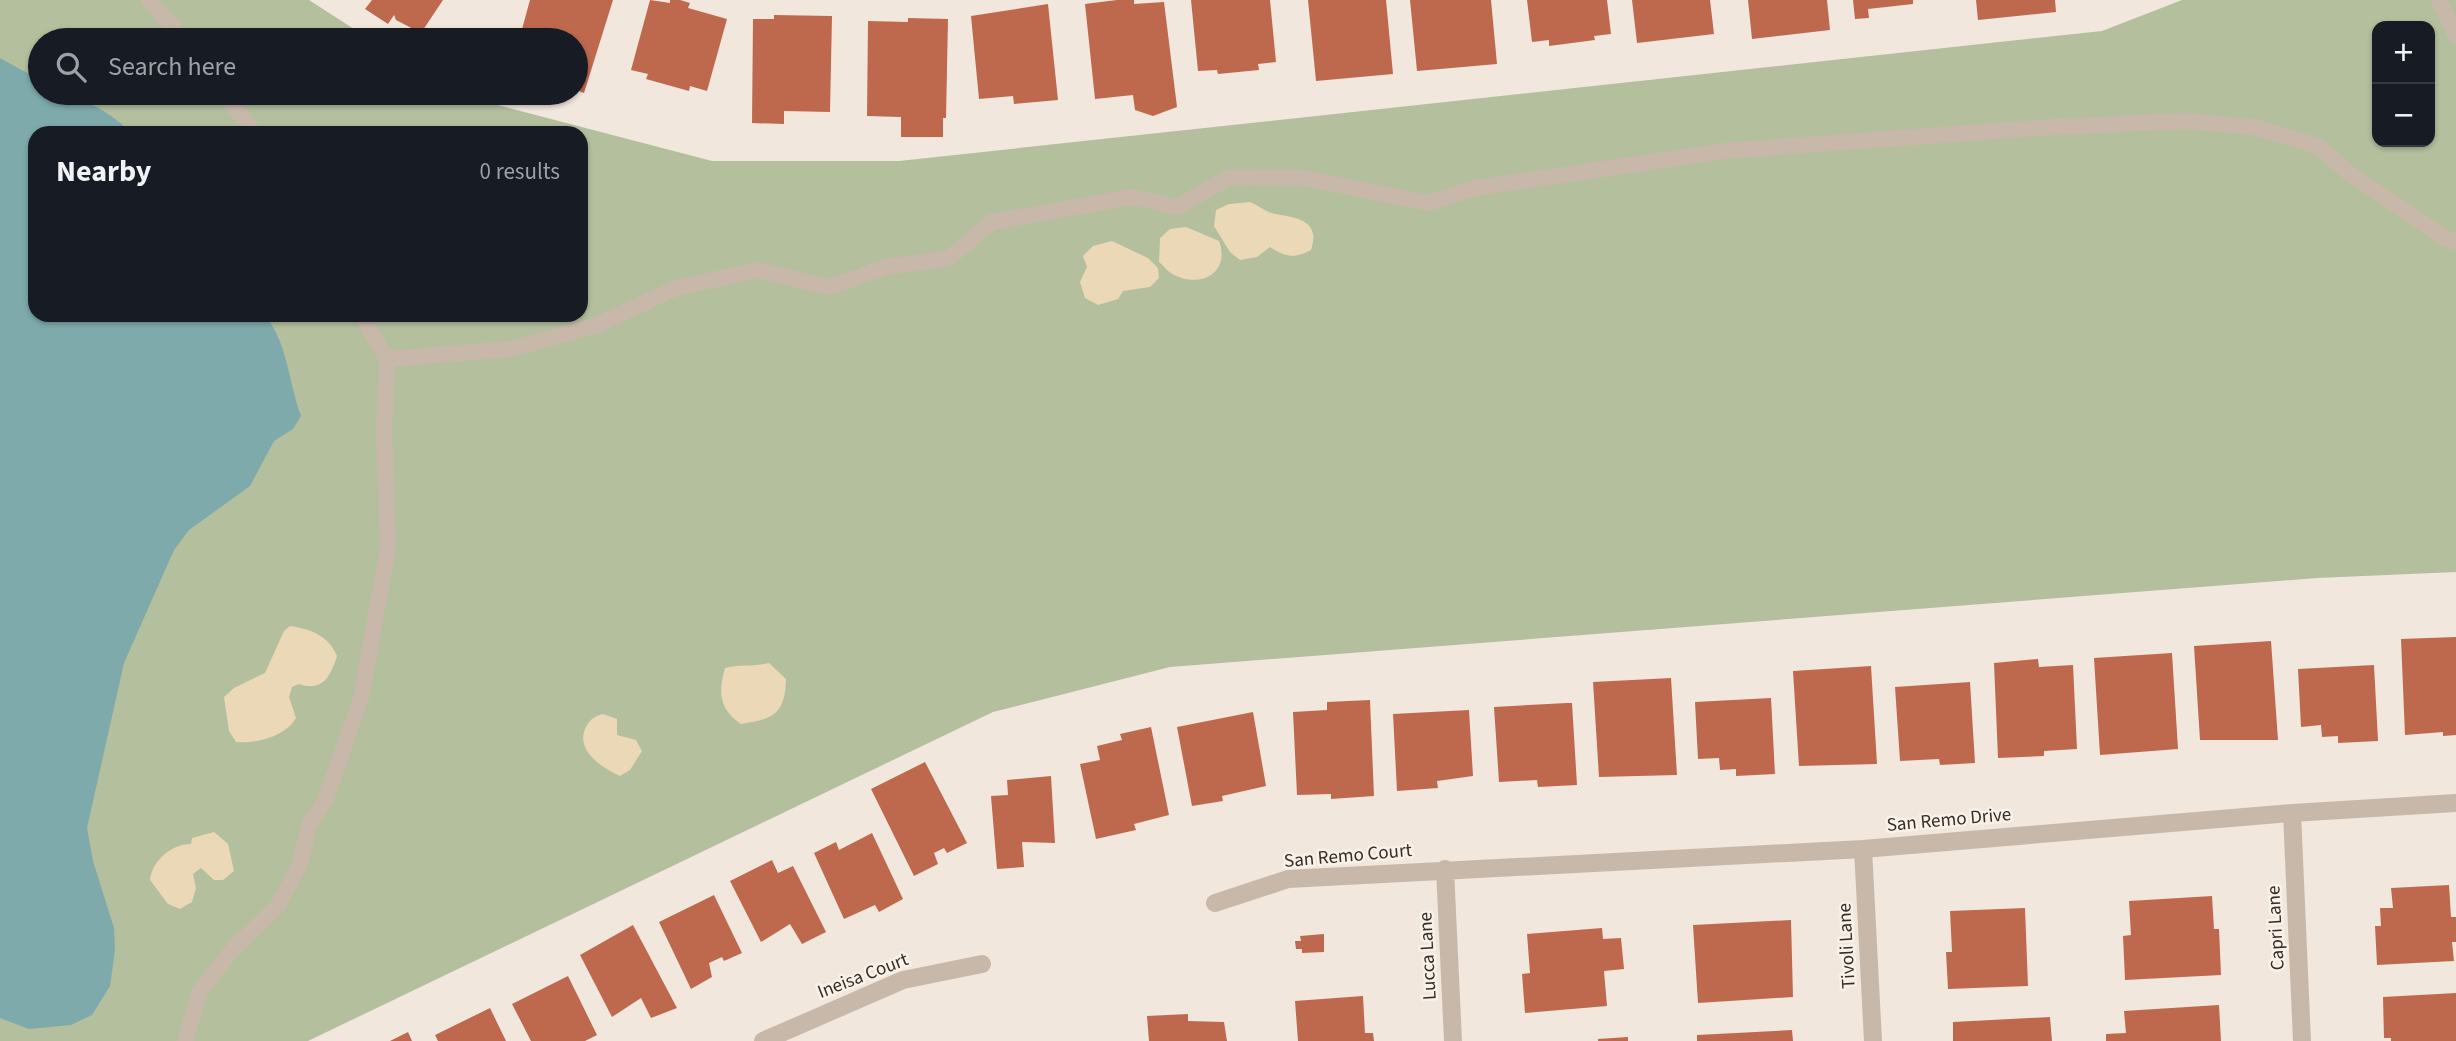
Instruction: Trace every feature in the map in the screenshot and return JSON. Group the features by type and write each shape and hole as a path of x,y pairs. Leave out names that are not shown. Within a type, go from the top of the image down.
{"street":[{"name":"San Remo Drive","path":"1446,869 1863,849 2292,813 2456,803"},
{"name":"Capri Lane","path":"2292,813 2302,1041"},
{"name":"Tivoli Lane","path":"1863,849 1873,1041"},
{"name":"San Remo Court","path":"1215,903 1288,879 1446,869"},
{"name":"Lucca Lane","path":"1446,869 1453,1041"},
{"name":"Ineisa Court","path":"763,1041 903,980 982,964"}],"lane":[{"path":"149,0 174,28"},
{"path":"2439,0 2456,36"},
{"path":"233,105 249,126"},
{"path":"387,359 511,349 597,325 676,288 758,270 829,287 887,267 949,258 992,222 1132,197 1177,207 1230,177 1305,178 1429,204 1475,188 1726,151 2036,128 2185,121 2254,127 2318,146 2350,174 2445,238 2456,242"},
{"path":"185,1041 200,991 234,948 278,906 284,896 300,864 309,825 326,801 361,698 388,548 384,432 387,359 364,322"}],"green space":[{"path":"0,0 309,0 352,28 28,28 28,105 498,105 578,126 28,126 28,322 588,322 588,129 712,161 899,161 2102,31 2182,0 2456,0 2456,572 2317,578 1170,667 993,712 308,1041 0,1041"}],"sand":[{"path":"1250,202 1272,213 1305,222 1313,232 1311,250 1290,256 1270,247 1257,257 1240,260 1230,252 1214,226 1216,210 1229,204"},
{"path":"1186,227 1219,241 1221,262 1210,276 1192,280 1182,278 1170,273 1159,262 1160,238 1170,229"},
{"path":"1112,241 1148,258 1158,268 1159,278 1150,287 1123,291 1118,299 1098,305 1085,298 1080,282 1087,267 1083,256 1093,246"},
{"path":"290,626 312,632 329,643 337,656 331,670 320,684 299,684 292,687 289,697 296,718 285,730 262,740 236,742 229,731 224,697 234,688 265,673 284,631"},
{"path":"769,663 786,679 780,707 769,717 741,724 728,712 722,700 721,685 725,668"},
{"path":"603,714 617,719 617,735 636,740 642,751 630,770 620,776 598,763 587,751 584,743 583,735 588,724 593,718"},
{"path":"214,832 228,844 234,871 223,880 214,880 201,868 193,874 196,888 192,902 180,909 168,904 150,880 154,866 170,850 191,844 192,838"}],"water":[{"path":"0,58 28,73 28,105 91,105 124,126 28,126 28,322 270,322 283,349 301,416 293,429 274,441 250,486 189,530 174,550 124,663 87,828 93,861 114,928 115,950 110,986 92,1015 71,1025 29,1029 0,1018"}],"building":[{"path":"372,0 443,0 424,28 411,28 396,20 394,15 388,24 365,9"},
{"path":"530,0 613,0 588,80 588,28 522,28"},
{"path":"650,0 670,3 670,0 680,0 690,3 688,8 727,19 707,91 690,86 689,91 646,79 648,74 631,70"},
{"path":"1134,0 1134,4 1164,2 1177,107 1153,116 1135,110 1133,95 1095,99 1085,4"},
{"path":"1191,0 1270,0 1276,62 1258,64 1259,70 1218,74 1217,70 1198,71"},
{"path":"1308,0 1386,0 1393,74 1316,81"},
{"path":"1410,0 1491,0 1497,64 1417,71"},
{"path":"1527,0 1607,0 1611,34 1594,36 1595,40 1549,46 1549,40 1532,42"},
{"path":"1632,0 1710,0 1714,34 1637,43"},
{"path":"1748,0 1827,0 1830,30 1752,39"},
{"path":"1853,0 1913,0 1913,4 1868,9 1869,18 1855,19"},
{"path":"1976,0 2055,0 2056,12 1978,20"},
{"path":"1048,4 1058,100 1014,104 1013,96 979,99 971,16"},
{"path":"774,15 832,16 830,112 784,111 784,124 752,123 753,19 774,19"},
{"path":"908,18 948,19 946,118 943,118 943,137 901,137 901,117 867,116 868,21 908,22"},
{"path":"2456,637 2456,735 2443,736 2443,732 2405,735 2401,639"},
{"path":"2271,641 2278,740 2200,740 2194,646"},
{"path":"2172,653 2178,749 2100,755 2094,658"},
{"path":"2038,659 2039,667 2073,665 2077,749 2044,751 2044,756 1998,758 1994,663"},
{"path":"2374,665 2378,741 2338,743 2338,736 2322,737 2321,725 2301,727 2298,669"},
{"path":"1871,666 1877,764 1799,766 1793,671"},
{"path":"1671,678 1677,775 1599,777 1593,682"},
{"path":"1970,682 1975,763 1940,765 1939,759 1900,761 1895,687"},
{"path":"1771,698 1775,774 1736,776 1736,769 1720,770 1719,758 1698,759 1695,702"},
{"path":"1370,700 1374,796 1331,799 1331,794 1297,795 1293,712 1327,710 1327,702"},
{"path":"1572,703 1577,785 1538,787 1537,780 1499,782 1494,707"},
{"path":"1469,710 1473,776 1437,781 1438,788 1397,791 1393,714"},
{"path":"1253,712 1266,786 1222,796 1223,801 1192,806 1177,727"},
{"path":"1151,727 1169,815 1134,824 1136,830 1096,839 1080,764 1100,760 1097,746 1122,740 1120,734"},
{"path":"925,762 967,843 947,853 944,848 934,853 938,864 914,876 871,789"},
{"path":"1051,776 1055,843 1022,842 1024,867 997,869 991,796 1008,795 1007,780"},
{"path":"872,833 903,899 879,912 875,905 844,919 814,853 836,842 839,850"},
{"path":"772,860 778,873 793,866 826,932 802,944 790,924 761,942 730,881"},
{"path":"2449,885 2451,917 2456,917 2456,942 2452,942 2454,961 2377,965 2375,926 2381,926 2380,908 2393,908 2391,888"},
{"path":"714,895 742,953 724,961 722,957 709,963 712,977 691,989 659,922"},
{"path":"2212,896 2214,929 2219,929 2221,975 2125,980 2123,936 2131,935 2129,901"},
{"path":"2025,908 2028,986 1948,989 1946,952 1952,952 1950,911"},
{"path":"1791,920 1793,997 1698,1003 1693,925"},
{"path":"633,925 677,1008 651,1018 641,998 612,1017 580,955"},
{"path":"1602,928 1603,939 1621,938 1624,969 1604,971 1607,1006 1525,1013 1522,974 1530,973 1527,934"},
{"path":"1324,934 1324,952 1302,953 1302,949 1296,949 1295,941 1301,941 1300,936"},
{"path":"568,976 597,1035 585,1041 531,1041 512,1004"},
{"path":"2456,993 2456,1041 2391,1041 2391,1038 2384,1038 2383,997"},
{"path":"1363,996 1365,1033 1373,1033 1374,1041 1298,1041 1295,1001"},
{"path":"2219,1005 2221,1041 2106,1041 2106,1034 2126,1033 2124,1011"},
{"path":"490,1008 506,1041 438,1041 435,1035"},
{"path":"1188,1014 1188,1021 1224,1022 1227,1041 1149,1041 1147,1016"},
{"path":"2050,1017 2052,1041 1953,1041 1953,1022"},
{"path":"1792,1030 1793,1041 1697,1041 1697,1035"},
{"path":"408,1032 412,1041 390,1041"},
{"path":"1628,1037 1628,1041 1598,1041 1598,1039"}]}
